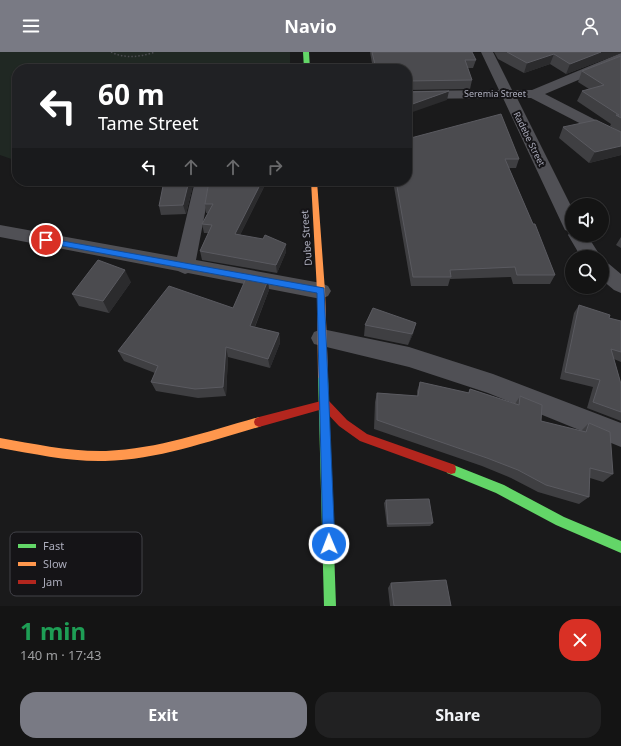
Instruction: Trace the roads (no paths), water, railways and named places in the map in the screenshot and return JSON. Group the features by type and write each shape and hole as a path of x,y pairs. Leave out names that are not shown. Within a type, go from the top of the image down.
{"street":[{"path":"306,52 307,64"},
{"name":"Radebe Street","path":"487,52 565,212"},
{"path":"534,94 621,57"},
{"name":"Seremia Street","path":"412,95 534,94 621,139"},
{"path":"185,267 203,186"},
{"name":"Dube Street","path":"314,186 321,291 330,606"},
{"path":"0,231 185,267 321,291"},
{"path":"609,275 621,285"},
{"path":"322,338 409,357 463,374 536,400 621,435"},
{"path":"0,443 54,453 106,456 135,453 176,445 325,404 338,420 364,438 471,476 500,489 560,521 621,547"}]}
